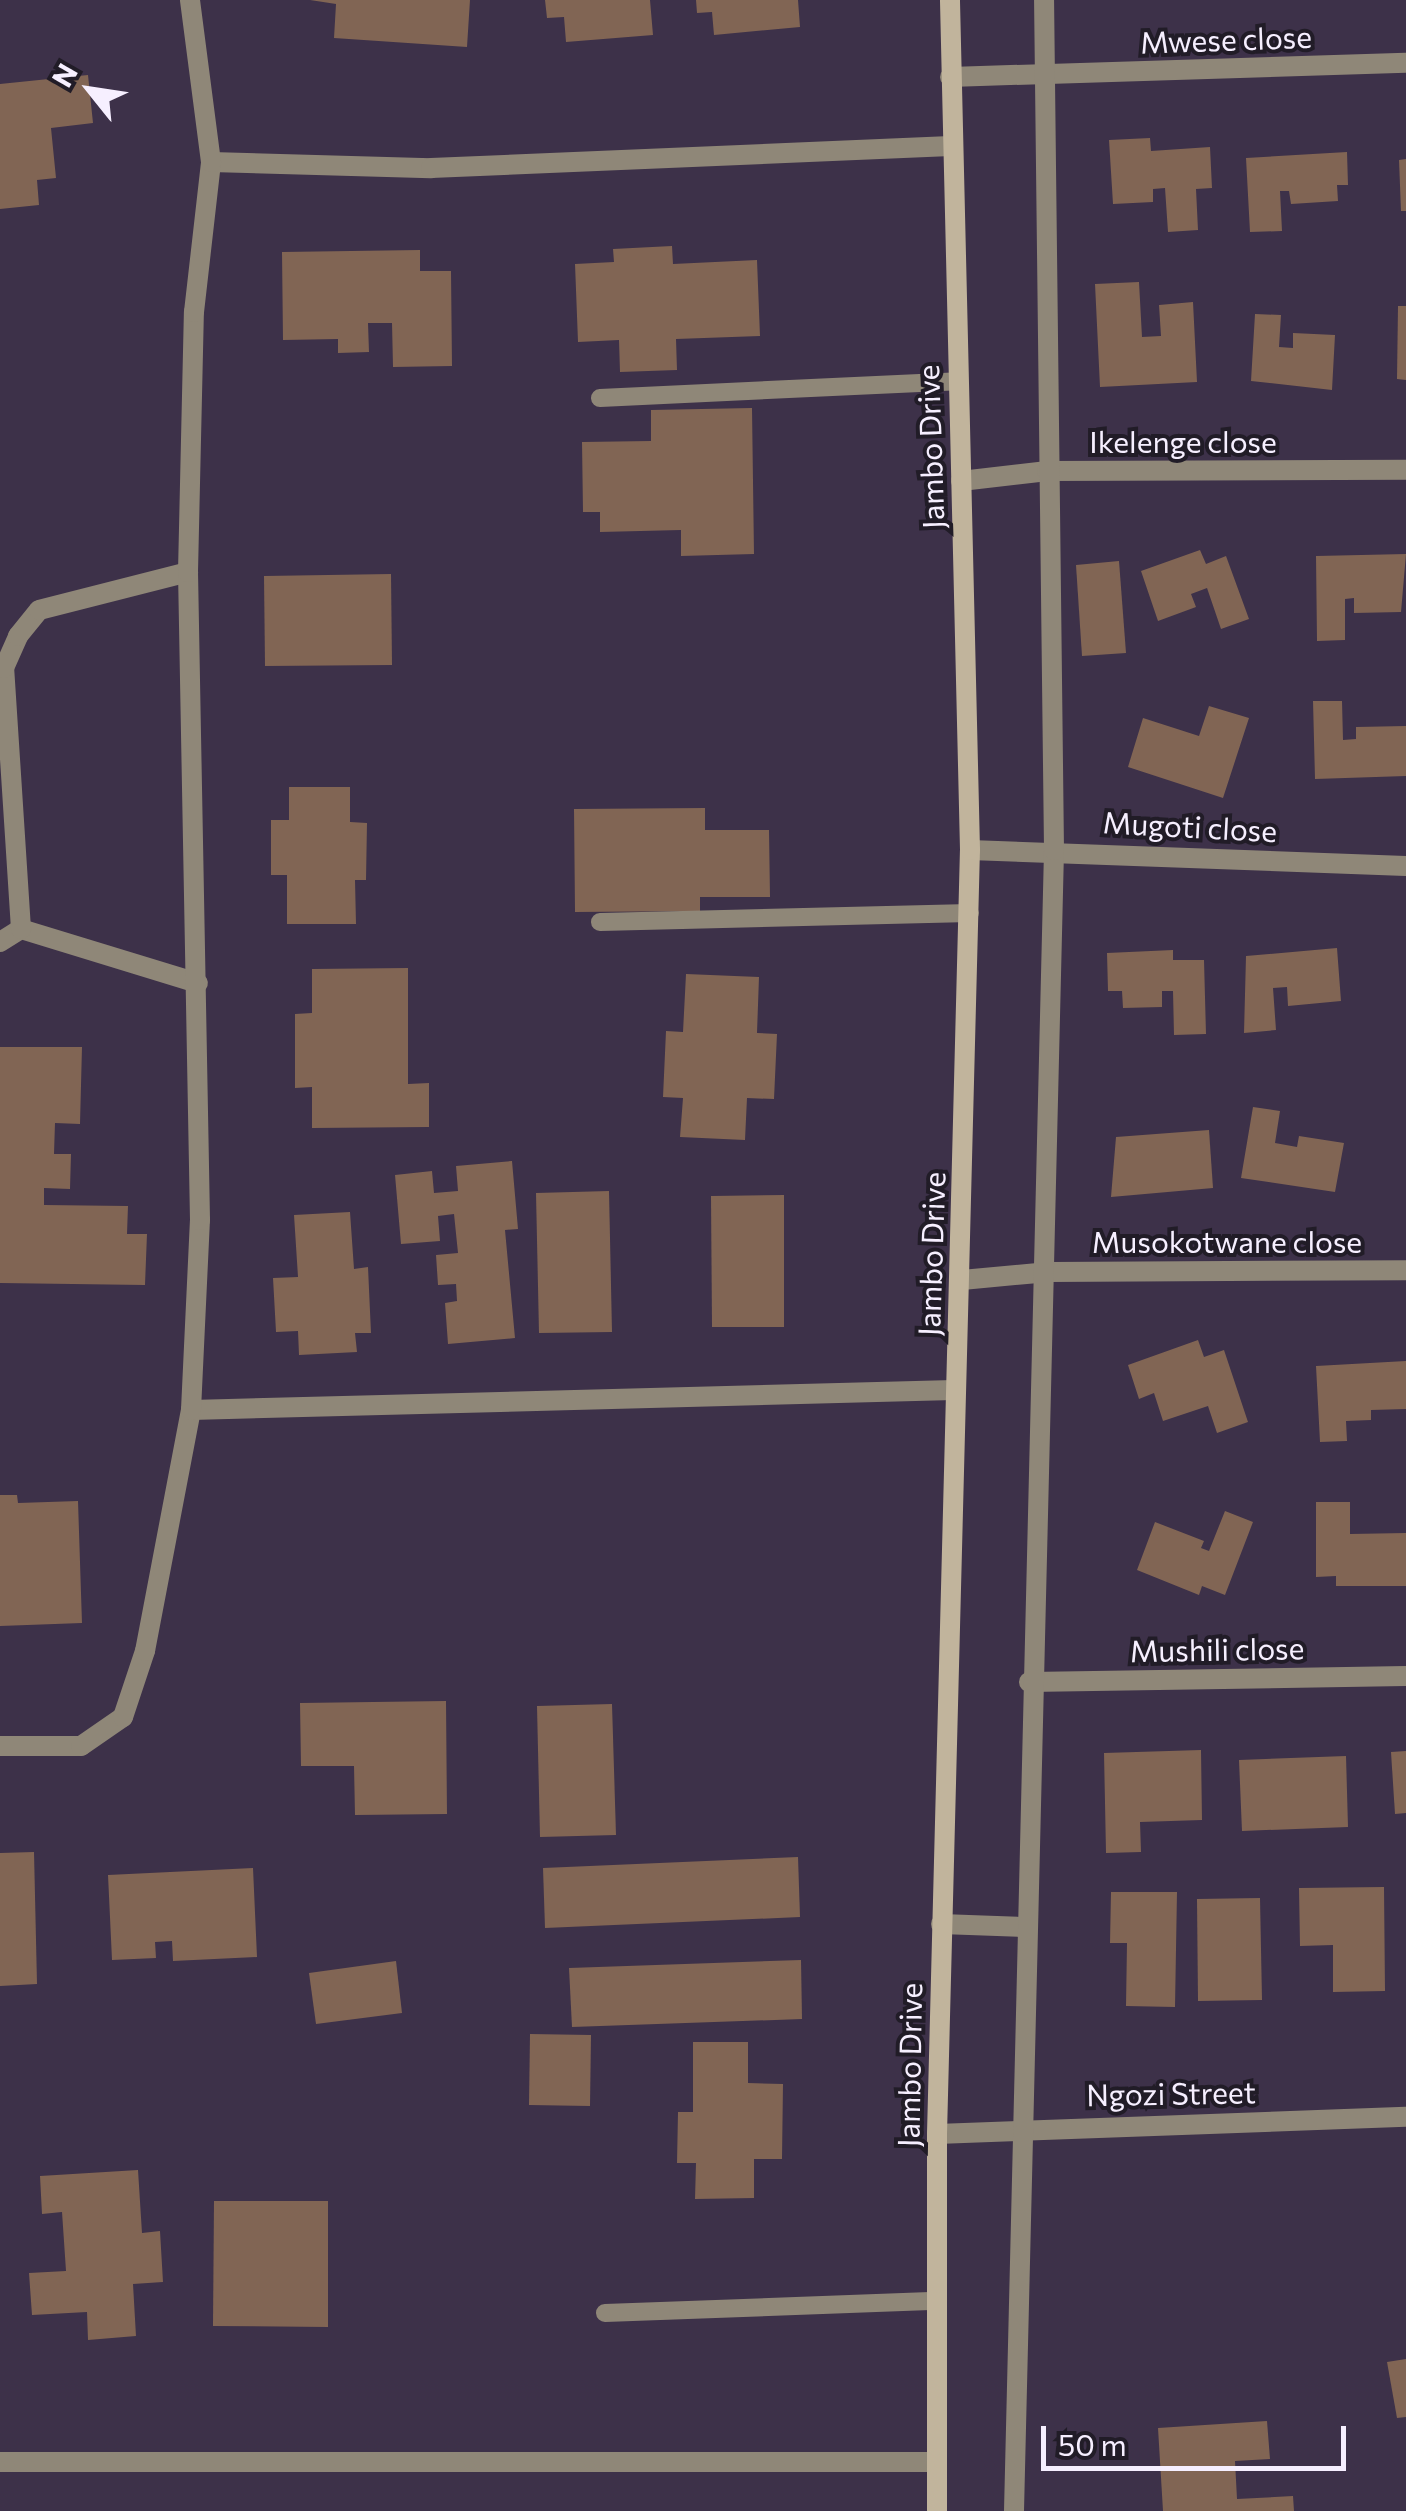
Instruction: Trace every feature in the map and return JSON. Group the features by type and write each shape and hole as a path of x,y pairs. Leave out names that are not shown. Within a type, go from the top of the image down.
{"street":[{"path":"0,1746 82,1746 123,1717 145,1651 191,1410 200,1220 188,572 194,312 211,162 190,0"},
{"name":"Jambo Drive","path":"937,2511 937,2134 954,1390 962,1280 970,913 950,0"},
{"path":"1014,2511 1029,1682 1049,1272 1054,850 1047,471 1053,366 1044,0"},
{"name":"Mwese close","path":"950,77 1406,63"},
{"path":"211,162 430,168 951,146"},
{"name":"Ikelenge close","path":"961,481 1047,471 1406,470"},
{"path":"21,929 4,668 18,636 39,610 188,572"},
{"name":"Mugoti close","path":"970,850 1054,850 1406,866"},
{"path":"0,942 21,929 198,983"},
{"name":"Musokotwane close","path":"962,1280 1049,1272 1406,1270"},
{"path":"191,1410 954,1390"},
{"name":"Mushili close","path":"1029,1682 1406,1676"},
{"path":"942,1924 1024,1927"},
{"name":"Ngozi Street","path":"937,2134 1020,2127 1406,2117"},
{"path":"0,2462 937,2462"}],"lane":[{"path":"600,398 958,381"},
{"path":"600,922 970,913"},
{"path":"605,2313 937,2301"}],"building":[{"path":"310,0 470,0 467,47 334,38 336,4"},
{"path":"545,0 650,0 653,35 566,42 564,17 547,18"},
{"path":"696,0 798,0 800,27 714,35 712,12 697,13"},
{"path":"88,75 93,123 51,128 56,178 37,180 39,205 0,209 0,84"},
{"path":"1150,138 1151,151 1210,147 1212,188 1196,189 1198,230 1168,232 1165,188 1153,189 1153,202 1113,204 1109,140"},
{"path":"1347,152 1348,185 1337,185 1338,201 1291,204 1289,191 1280,191 1282,231 1250,232 1246,158"},
{"path":"1406,159 1406,211 1401,211 1399,160"},
{"path":"672,246 673,264 757,260 760,336 676,339 677,370 620,372 619,340 578,342 575,264 614,262 613,249"},
{"path":"420,250 420,271 451,271 452,366 393,367 392,323 368,323 369,352 338,353 338,339 283,340 282,252"},
{"path":"1139,282 1142,337 1161,336 1159,305 1193,302 1197,382 1100,387 1095,284"},
{"path":"1398,306 1406,306 1406,380 1397,379"},
{"path":"1255,314 1281,315 1279,347 1293,348 1293,333 1335,335 1332,390 1251,381"},
{"path":"752,408 754,554 681,556 681,530 600,532 600,512 583,512 582,442 651,441 651,410"},
{"path":"1200,550 1206,564 1226,556 1249,619 1221,629 1207,588 1191,594 1196,607 1158,621 1141,571"},
{"path":"1406,554 1401,612 1354,613 1354,598 1345,599 1345,640 1317,641 1316,556"},
{"path":"1119,561 1126,653 1082,656 1076,565"},
{"path":"391,574 392,665 265,666 264,576"},
{"path":"1313,701 1342,701 1343,740 1356,739 1356,727 1406,726 1406,776 1315,779"},
{"path":"1209,706 1249,718 1223,798 1128,767 1143,718 1199,736"},
{"path":"289,787 350,787 350,822 367,823 366,880 355,880 356,924 287,924 287,875 271,875 271,820 289,820"},
{"path":"705,808 705,830 769,830 770,897 700,897 700,911 575,912 574,809"},
{"path":"1337,948 1341,1001 1288,1006 1287,987 1273,988 1276,1030 1244,1033 1246,956"},
{"path":"1173,950 1173,960 1204,960 1206,1034 1174,1035 1173,991 1162,991 1162,1007 1123,1008 1122,991 1108,991 1107,953"},
{"path":"408,968 408,1084 429,1083 429,1127 312,1128 312,1087 295,1088 295,1014 312,1013 312,969"},
{"path":"686,974 759,977 757,1033 777,1034 774,1099 747,1098 745,1140 680,1137 683,1098 663,1097 666,1031 683,1032"},
{"path":"0,1047 82,1047 80,1124 55,1123 54,1154 71,1154 70,1189 44,1188 44,1205 128,1206 127,1234 147,1234 145,1285 0,1283"},
{"path":"1253,1107 1280,1111 1275,1143 1297,1147 1299,1136 1344,1143 1335,1192 1241,1178"},
{"path":"1209,1130 1213,1188 1111,1197 1116,1137"},
{"path":"512,1161 518,1229 505,1230 515,1338 448,1344 445,1303 457,1301 456,1284 438,1285 436,1255 458,1253 454,1214 438,1216 440,1241 401,1244 395,1175 432,1171 434,1193 458,1191 456,1166"},
{"path":"609,1191 612,1332 539,1333 536,1193"},
{"path":"784,1195 784,1327 712,1327 711,1196"},
{"path":"350,1212 354,1269 368,1267 371,1333 355,1333 357,1352 299,1355 298,1331 276,1332 273,1278 298,1277 294,1215"},
{"path":"1198,1340 1204,1357 1224,1350 1248,1422 1217,1433 1208,1406 1163,1421 1154,1393 1139,1399 1128,1365"},
{"path":"1406,1361 1406,1409 1371,1410 1371,1420 1346,1421 1347,1441 1320,1442 1316,1366"},
{"path":"0,1495 17,1495 18,1503 78,1501 82,1623 0,1626"},
{"path":"1316,1502 1350,1502 1350,1534 1406,1533 1406,1586 1336,1586 1336,1576 1316,1577"},
{"path":"1225,1511 1253,1522 1225,1595 1202,1586 1199,1595 1137,1570 1155,1522 1204,1541 1201,1548 1209,1551"},
{"path":"446,1701 447,1814 355,1815 354,1766 301,1766 300,1703"},
{"path":"612,1704 616,1835 540,1837 537,1706"},
{"path":"1201,1750 1202,1820 1140,1822 1141,1852 1106,1853 1104,1753"},
{"path":"1406,1751 1406,1813 1395,1814 1391,1752"},
{"path":"1346,1756 1348,1827 1242,1831 1239,1760"},
{"path":"34,1852 37,1984 0,1986 0,1853"},
{"path":"798,1857 800,1917 545,1928 543,1868"},
{"path":"253,1868 257,1957 173,1961 172,1941 155,1942 156,1958 112,1960 108,1875"},
{"path":"1384,1887 1385,1991 1333,1992 1333,1945 1300,1946 1299,1888"},
{"path":"1111,1892 1177,1892 1175,2007 1126,2006 1127,1943 1110,1943"},
{"path":"1260,1898 1262,2000 1198,2001 1197,1899"},
{"path":"801,1960 802,2019 572,2027 569,1968"},
{"path":"396,1961 402,2013 316,2024 309,1973"},
{"path":"530,2034 591,2035 590,2106 529,2105"},
{"path":"693,2042 748,2042 748,2083 783,2084 782,2159 754,2159 754,2198 695,2199 696,2163 677,2163 678,2112 693,2112"},
{"path":"138,2170 142,2233 160,2231 163,2282 133,2284 136,2336 88,2340 87,2312 32,2315 29,2273 66,2271 62,2212 42,2214 40,2176"},
{"path":"214,2201 328,2201 328,2327 213,2326"},
{"path":"1406,2359 1406,2417 1397,2418 1387,2362"},
{"path":"1267,2421 1270,2459 1235,2461 1237,2499 1293,2496 1294,2511 1163,2511 1158,2428"}]}
